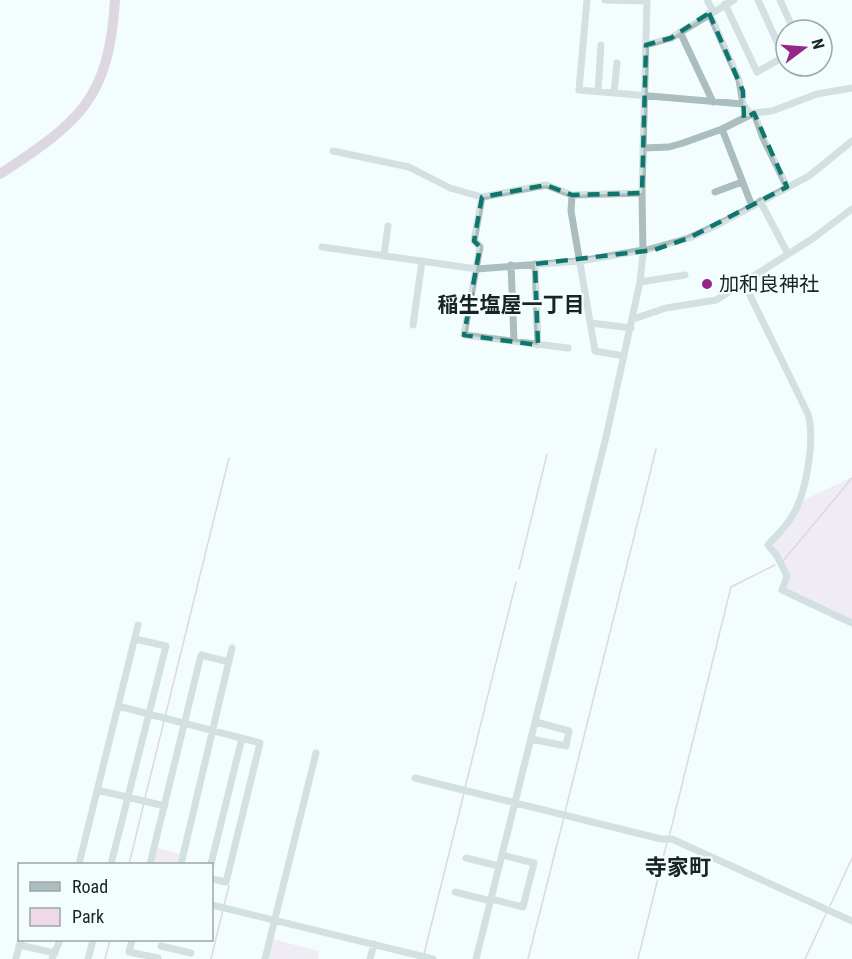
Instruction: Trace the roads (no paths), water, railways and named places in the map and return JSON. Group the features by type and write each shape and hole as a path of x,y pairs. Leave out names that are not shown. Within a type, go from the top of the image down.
{"street":[{"path":"587,0 579,90 743,104"},
{"path":"476,959 536,722 631,328 640,282 643,250 642,193 647,1 605,0"},
{"path":"707,0 739,80 743,104 753,114 787,187"},
{"path":"646,45 680,32 728,2 757,72 782,58 783,55 758,0"},
{"path":"780,0 788,18"},
{"path":"680,32 713,102"},
{"path":"598,91 601,45"},
{"path":"614,93 617,63"},
{"path":"643,148 669,147 722,129 753,114 772,111 824,92 851,88 852,98"},
{"path":"722,129 752,206"},
{"path":"322,247 477,269 580,261 643,250 689,238 752,206 824,166 852,141"},
{"path":"333,151 408,167 450,188 482,197 546,185 572,195 642,193"},
{"path":"715,192 742,182"},
{"path":"572,195 572,211 595,351 624,356"},
{"path":"482,197 474,242 480,247 464,335 568,348"},
{"path":"760,201 788,254"},
{"path":"633,318 666,308 716,300 788,254 852,209"},
{"path":"384,255 388,226"},
{"path":"414,326 422,261"},
{"path":"536,264 538,345"},
{"path":"511,265 514,341"},
{"path":"640,282 648,283 685,274"},
{"path":"744,283 808,414 812,432 797,508 787,525 768,545 777,556 787,576 782,590 852,623"},
{"path":"591,323 631,328"},
{"path":"78,863 138,625"},
{"path":"111,863 166,646 135,639"},
{"path":"181,863 232,648"},
{"path":"150,863 201,655 229,662"},
{"path":"118,706 260,743 226,882 213,879"},
{"path":"531,739 566,746 569,731 536,722"},
{"path":"211,863 242,738"},
{"path":"265,959 316,753"},
{"path":"414,778 667,839 852,921"},
{"path":"98,790 165,806"},
{"path":"455,892 524,907 534,863 502,855"},
{"path":"466,858 499,866"},
{"path":"213,905 427,957"},
{"path":"16,958 20,942 54,956 59,941"},
{"path":"88,959 92,941"},
{"path":"132,941 129,952 158,958 162,943 191,953"},
{"path":"370,959 374,944"}],"waterway":[{"path":"0,174 50,139 85,105 97,85 106,62 112,34 115,0"},
{"path":"565,812 656,449"},
{"path":"519,569 547,454"},
{"path":"165,717 229,458"},
{"path":"783,561 852,478"},
{"path":"669,837 731,587 775,565"},
{"path":"465,788 516,582"},
{"path":"145,798 164,721"},
{"path":"424,954 464,793"},
{"path":"129,863 144,803"},
{"path":"528,959 564,817"},
{"path":"638,959 667,842"},
{"path":"830,906 852,858"},
{"path":"224,905 229,886"},
{"path":"211,959 223,910"},
{"path":"805,959 826,914"},
{"path":"105,959 110,941"}],"place":[{"name":"加和良神社","path":"707,284"}],"district":[{"name":"稲生塩屋一丁目","path":"511,305"},
{"name":"寺家町","path":"678,867"}]}
